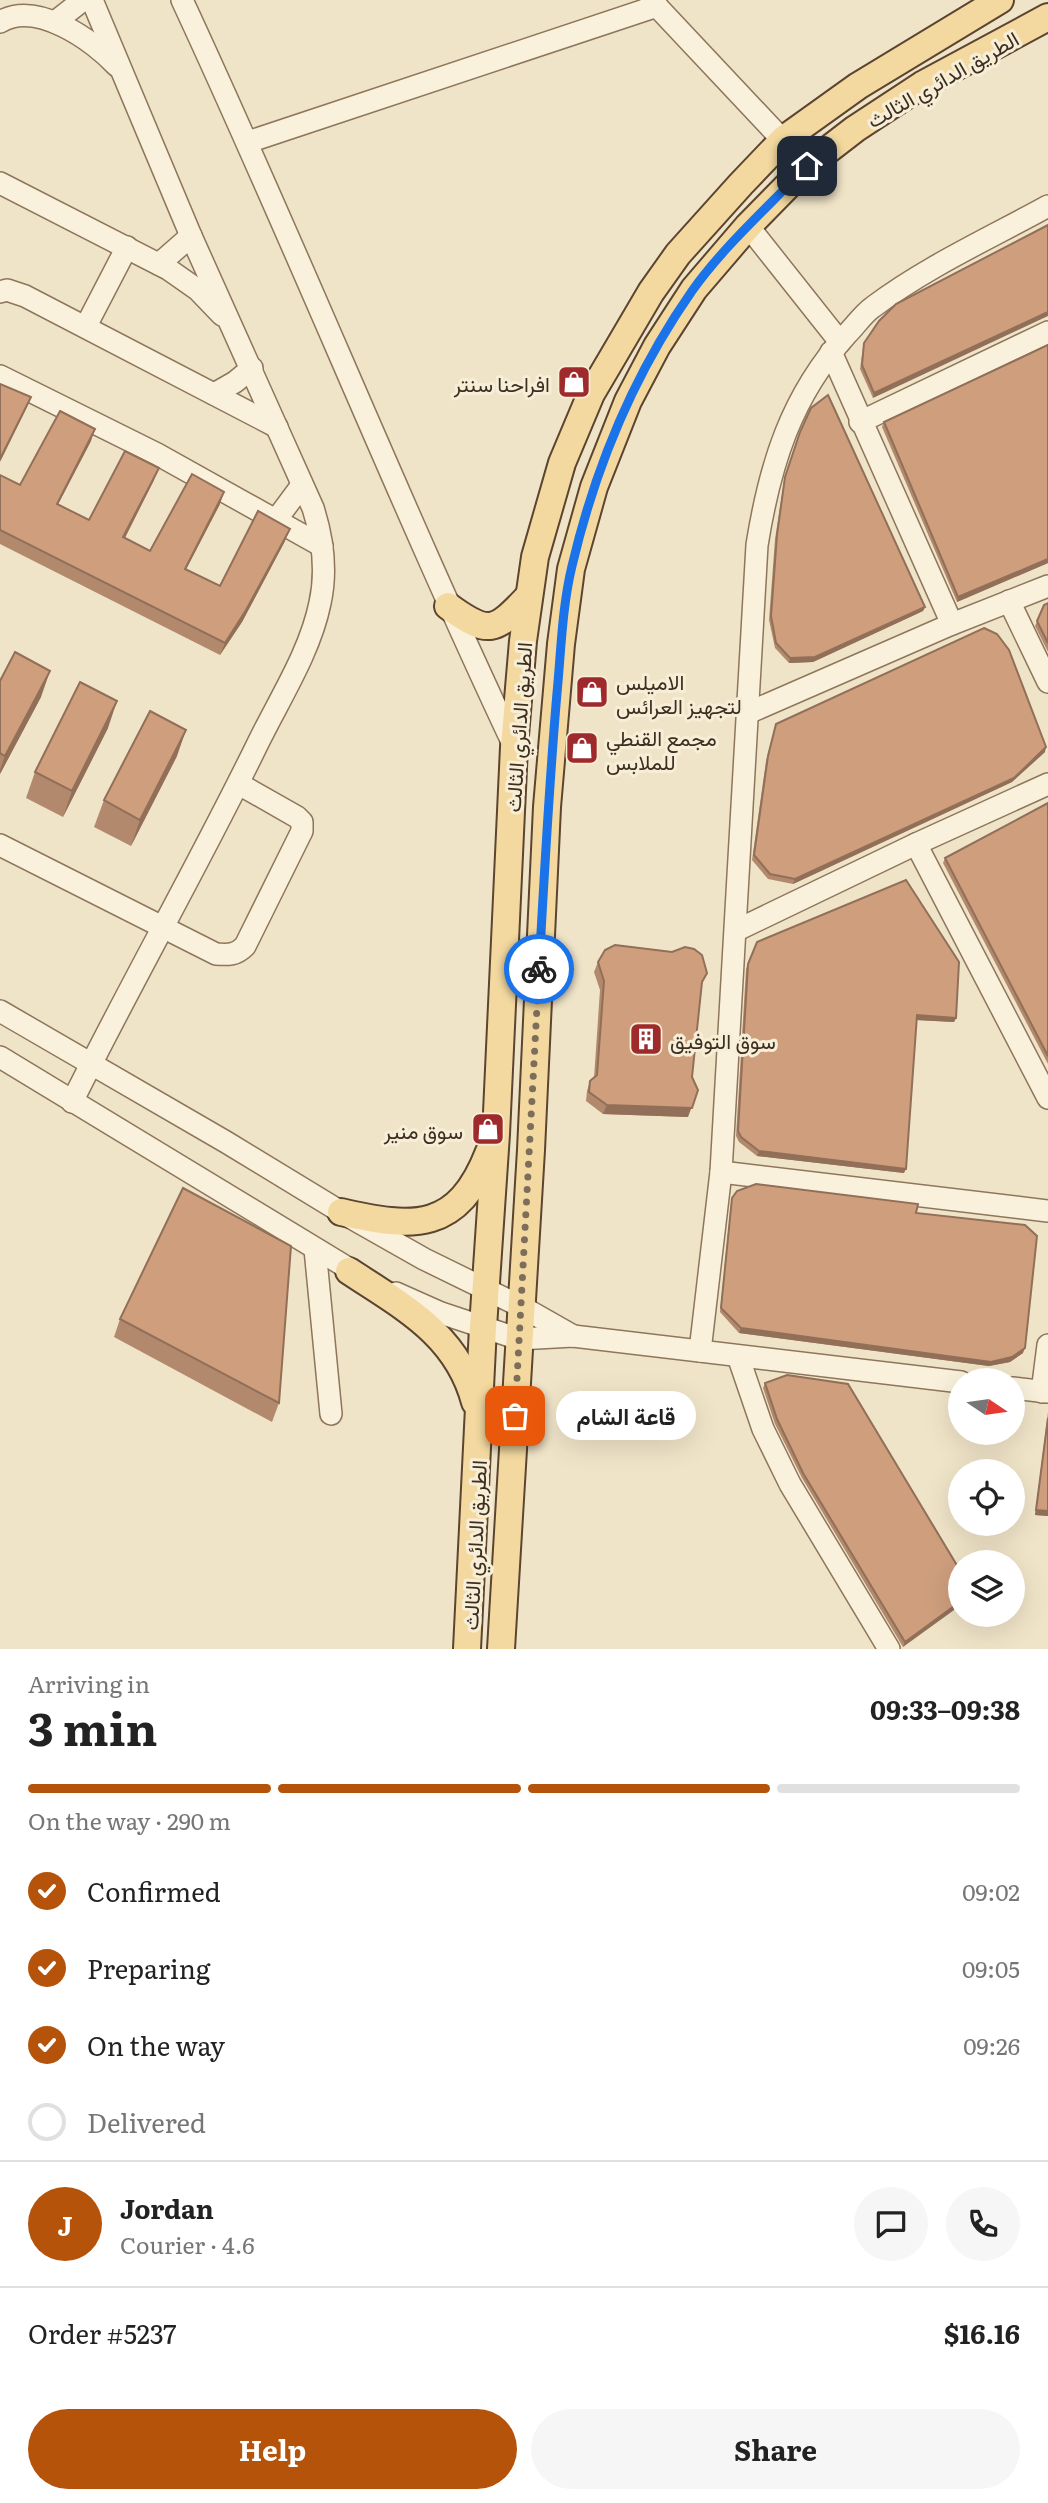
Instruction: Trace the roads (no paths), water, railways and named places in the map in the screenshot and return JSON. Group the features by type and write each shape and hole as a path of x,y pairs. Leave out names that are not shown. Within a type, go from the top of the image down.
{"main road":[{"name":"الطريق الدائري الثالث","path":"467,1649 483,1327 496,1134 514,747 528,597 535,556 562,463 591,394 619,343 678,254 784,139 858,86 1000,0"},
{"name":"الطريق الدائري الثالث","path":"501,1649 522,1307 547,807 561,644 571,569 594,487 628,401 657,346 694,289 748,226 807,166 855,129 922,85 1048,17"},
{"path":"448,606 470,620 492,627 506,620 528,597"},
{"path":"341,1212 378,1221 404,1223 423,1222 442,1215 460,1202 474,1184 496,1134"},
{"path":"349,1271 419,1317 443,1339 471,1384 479,1417"}],"street":[{"path":"55,22 83,0"},
{"path":"72,1102 239,783 308,641 323,589 319,528 252,368 191,236 92,0"},
{"path":"181,0 248,142 448,606 514,747"},
{"path":"248,142 654,3 807,166"},
{"path":"0,22 9,16 18,15 55,22 85,36 125,76"},
{"path":"0,183 159,264 198,290 236,332"},
{"path":"700,1351 721,1172 737,930 757,545 764,499 796,404 835,347 871,309 910,282 1048,206"},
{"path":"748,226 835,347 860,422 952,624"},
{"path":"159,264 191,236"},
{"path":"86,326 127,247"},
{"path":"0,292 7,290 25,296 277,427"},
{"path":"860,422 1048,332"},
{"path":"214,394 252,368"},
{"path":"0,376 157,454 322,546"},
{"path":"276,520 302,485"},
{"path":"748,713 952,624 1048,586"},
{"path":"1009,601 1048,681"},
{"path":"0,845 216,954 229,955 245,946 300,837 302,822 239,783"},
{"path":"737,930 1048,784"},
{"path":"916,844 1048,1098"},
{"path":"0,1011 341,1212 424,1259 522,1307 573,1336"},
{"path":"0,1057 349,1271 441,1313 519,1339 573,1336 948,1380"},
{"path":"721,1172 1048,1211"},
{"path":"315,1249 331,1414"},
{"path":"1026,1390 1045,1392 1048,1345"},
{"path":"738,1356 763,1429 785,1473 889,1649"}],"place":[{"name":"افراحنا سنتر","path":"574,382"},
{"name":"الاميلس لتجهيز العرائس","path":"592,692"},
{"name":"مجمع القنطي للملابس","path":"582,748"},
{"name":"سوق التوفيق","path":"646,1039"},
{"name":"سوق منير","path":"488,1129"},
{"name":"قاعة الشام","path":"515,1416"}]}
